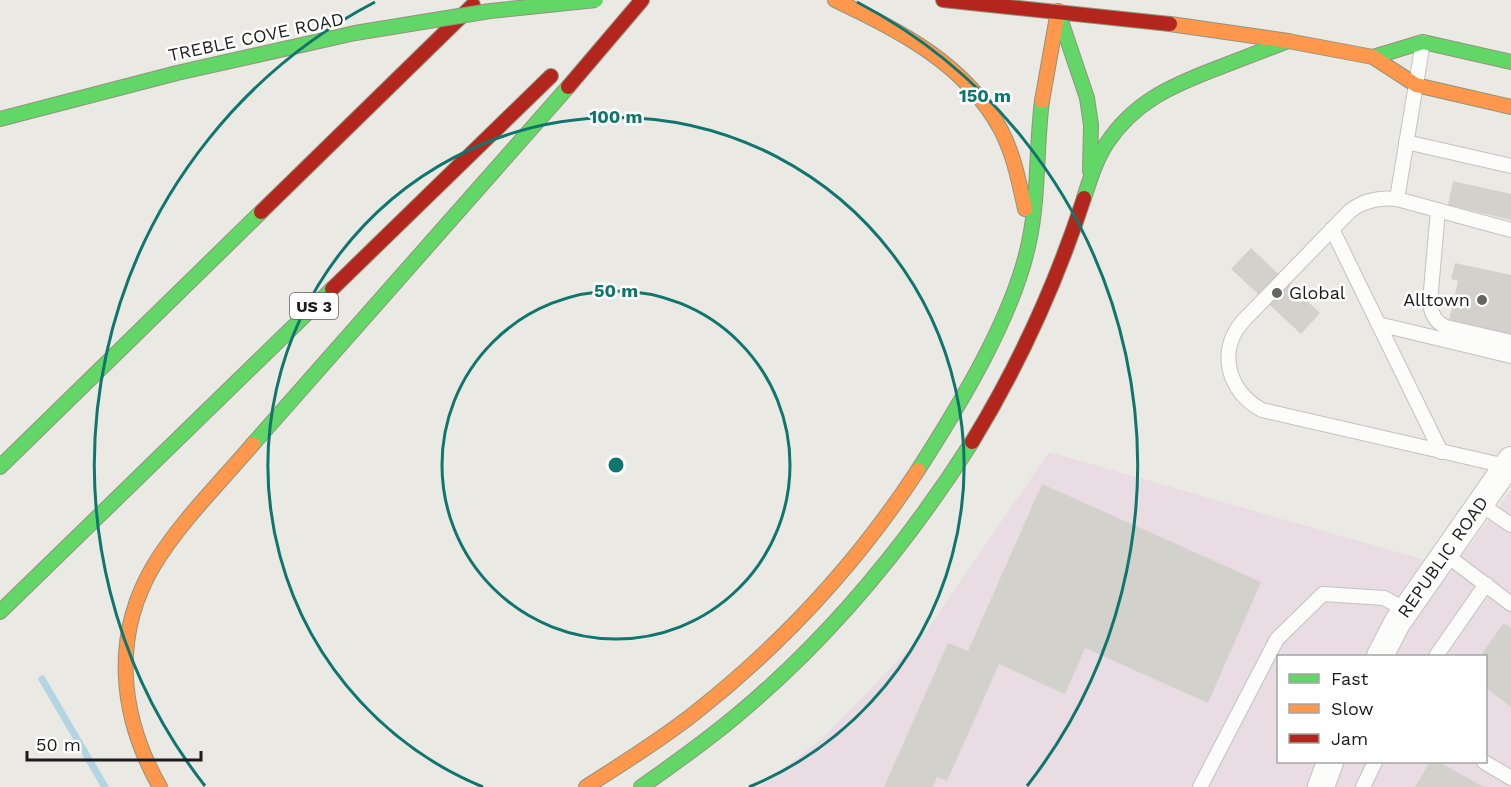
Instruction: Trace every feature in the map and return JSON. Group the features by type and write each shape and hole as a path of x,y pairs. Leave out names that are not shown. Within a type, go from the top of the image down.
{"main road":[{"path":"0,467 477,0"},
{"name":"TREBLE COVE ROAD","path":"0,119 245,55 355,33 490,11 596,0"},
{"path":"603,25 628,0"},
{"path":"160,787 146,764 136,740 125,682 133,614 140,593 160,556 185,523 303,385 472,196 642,0"},
{"path":"835,0 909,37 940,56 972,87 999,127 1008,145 1024,200 1030,239"},
{"path":"943,0 1058,10 1288,41 1373,57 1416,85 1511,107"},
{"path":"586,787 698,711 762,654 847,567 905,491 943,432 1007,307 1030,239 1042,91 1058,10"},
{"path":"1058,10 1089,109 1091,146 1089,182"},
{"path":"641,787 754,702 821,639 883,569 922,518 972,444 1024,352 1060,268 1102,151 1126,120 1152,97 1183,81 1288,41"},
{"path":"1373,57 1423,42 1511,62"},
{"name":"US 3","path":"0,612 561,66"},
{"path":"27,421 98,371"}],"street":[{"name":"REPUBLIC ROAD","path":"1381,655 1397,623 1508,464"},
{"path":"1321,787 1330,763"}],"lane":[{"path":"1397,199 1423,42"},
{"path":"1406,142 1511,166"},
{"path":"1508,464 1441,452 1262,410 1245,399 1234,383 1228,365 1228,350 1238,327 1332,229 1360,204 1377,199 1397,199 1511,230"},
{"path":"1438,210 1430,302 1432,314 1439,323 1446,327 1511,342"},
{"path":"1332,229 1441,452"},
{"path":"1378,324 1511,356"},
{"path":"1480,504 1511,525"},
{"path":"1445,554 1511,604"},
{"path":"1437,655 1486,584"},
{"path":"1200,787 1277,639 1323,594 1384,598 1406,610"},
{"path":"1363,787 1375,763"},
{"path":"1486,763 1511,778"}],"shaded area":[{"path":"1049,452 1452,568 1511,490 1511,787 759,787 823,738 927,630"}],"building":[{"path":"1453,181 1511,194 1511,220 1448,205"},
{"path":"1251,248 1320,313 1301,334 1231,269"},
{"name":"Alltown","path":"1455,263 1511,275 1511,334 1449,320 1458,281 1451,279"},
{"path":"1042,484 1261,582 1208,703 1085,648 1065,694 999,664 947,781 937,777 933,787 884,787 948,643 968,651"},
{"path":"1504,623 1511,628 1511,707 1487,689 1487,655 1481,655"},
{"path":"1429,763 1441,763 1484,787 1415,787"}],"waterway":[{"path":"42,679 105,787"}],"traffic: fast":[{"path":"355,33 490,11 596,0"},
{"path":"1058,12 1087,98 1091,125 1090,171"},
{"path":"0,119 177,73 355,33"},
{"path":"1084,198 1096,163 1107,143 1141,106 1183,82 1288,41"},
{"path":"1373,57 1423,42 1511,62"},
{"path":"253,444 568,87"},
{"path":"918,470 951,418 983,360 998,330 1022,270 1032,225 1042,101"},
{"path":"0,467 261,212"},
{"path":"0,612 332,289"},
{"path":"641,787 736,716 803,655 835,622 894,553 972,442"}],"traffic: slow":[{"path":"835,0 907,37 950,68 969,86 986,107 1006,139 1025,209"},
{"path":"1042,101 1058,11"},
{"path":"1170,24 1288,41 1373,57 1416,85 1511,107"},
{"path":"160,787 146,760 129,705 126,648 131,620 140,592 164,549 253,444"},
{"path":"586,787 683,722 759,658 817,600 844,569 895,504 918,470"}],"traffic: jam":[{"path":"568,87 642,0"},
{"path":"943,0 1170,24"},
{"path":"261,212 473,5"},
{"path":"332,289 551,76"},
{"path":"972,442 1021,354 1049,293 1084,198"}],"place":[{"name":"Global","path":"1277,293"},
{"name":"Alltown","path":"1482,300"}]}
